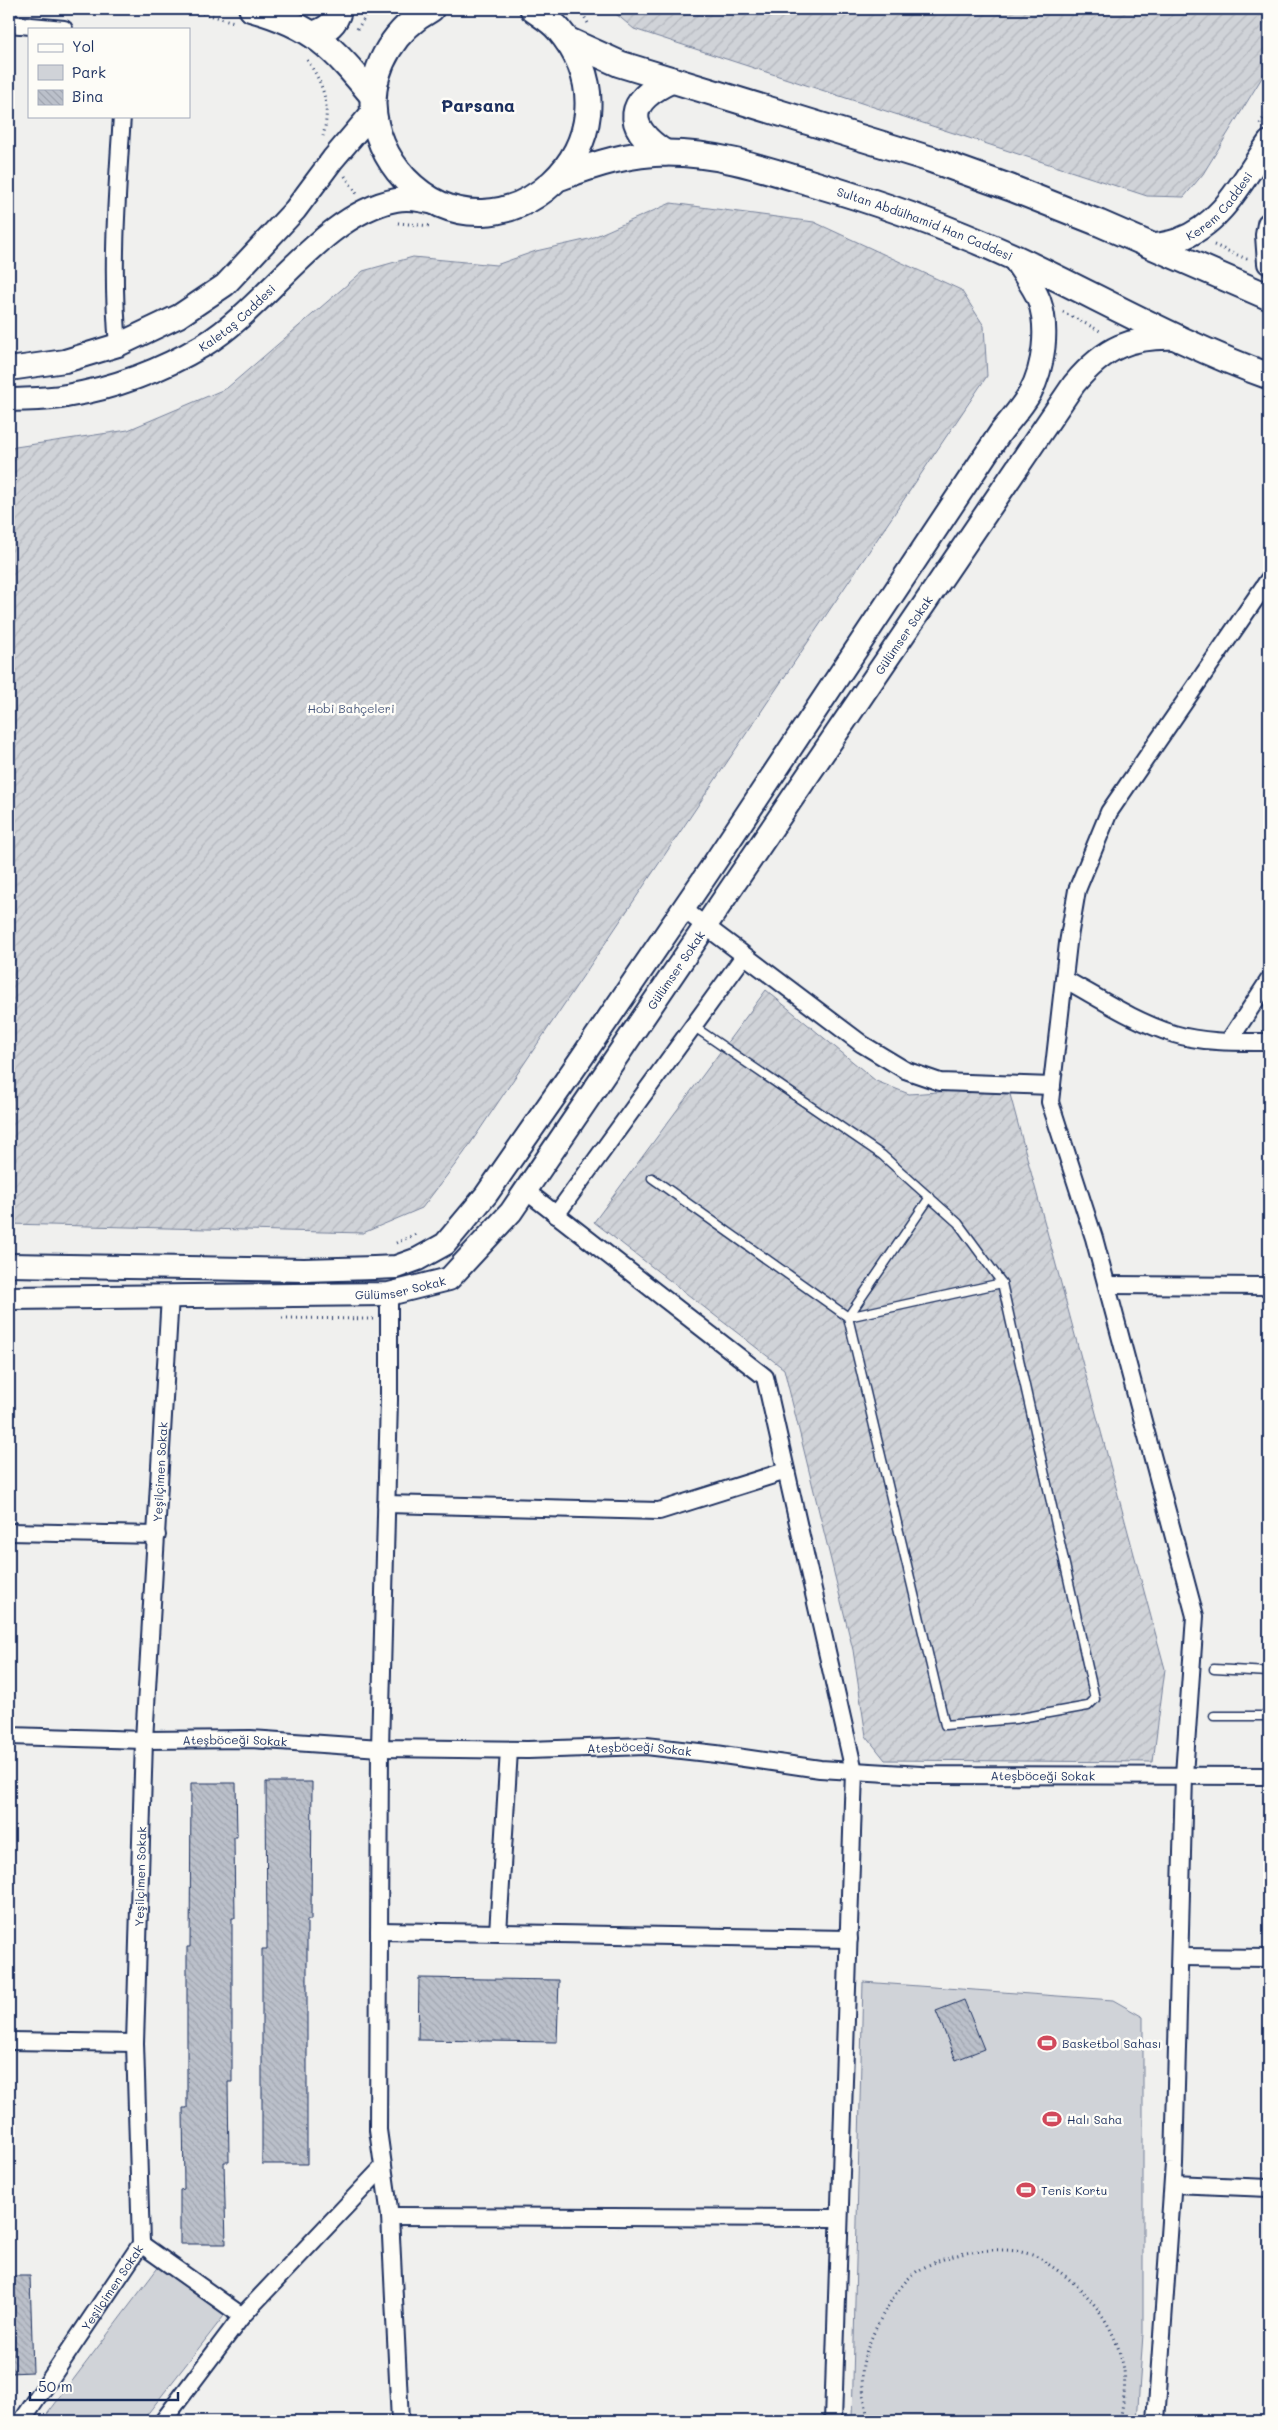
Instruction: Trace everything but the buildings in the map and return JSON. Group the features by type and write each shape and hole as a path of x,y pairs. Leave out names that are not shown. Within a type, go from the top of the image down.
{"main road":[{"path":"252,9 297,24 314,34 338,55 373,104"},
{"path":"314,34 326,30 334,21 339,9"},
{"path":"431,9 418,16 400,32 387,51 378,73 373,104 380,141 394,168 415,190 441,205 473,212 506,210 536,197 561,177 579,150 588,118 588,86 577,55 560,26"},
{"path":"533,9 616,62 930,159 1011,188 1269,297"},
{"path":"665,153 641,134 636,120 637,106 645,95 672,80"},
{"name":"Sultan Abdülhamid Han Caddesi","path":"561,177 611,160 665,153 714,156 759,167 897,209 1013,257 1178,338 1269,376"}],"street":[{"path":"9,24 53,28"},
{"path":"9,369 65,361 118,345 179,316 225,285 295,210 327,151 373,104"},
{"path":"118,345 116,317 116,208 122,118"},
{"name":"Kerem Caddesi","path":"1151,246 1178,240 1197,231 1224,208 1269,142"},
{"name":"Kaletaş Caddesi","path":"9,400 64,397 108,388 149,372 203,345 228,329 316,243 367,209 397,200 421,200 441,205"},
{"path":"1269,224 1267,235 1269,263"},
{"path":"9,1265 304,1270 396,1267 418,1259 445,1244 486,1195 683,909 1000,433 1030,393 1039,370 1044,348 1039,300 1013,257"},
{"name":"Gülümser Sokak","path":"9,1298 389,1294 449,1280 511,1212 526,1191 1074,384 1089,366 1128,342 1150,337 1178,338"},
{"path":"1156,2421 1173,2184 1184,1776 1195,1616 1094,1238 1050,1102 1064,978 1077,890 1109,812 1269,579"},
{"path":"683,909 862,1044 905,1070 940,1082 1052,1086"},
{"path":"556,1215 744,956"},
{"path":"1064,978 1138,1020 1175,1034 1229,1041 1269,1042"},
{"path":"1229,1041 1269,980"},
{"path":"526,1191 765,1377 854,1771 833,2421"},
{"path":"1107,1285 1269,1286"},
{"path":"389,1294 380,1748 378,2130 390,2216 400,2421"},
{"name":"Yeşilçimen Sokak","path":"22,2421 141,2244 135,2043 144,1740 170,1296"},
{"path":"386,1504 659,1511 786,1471"},
{"path":"9,1532 157,1535"},
{"name":"Ateşböceği Sokak","path":"9,1736 144,1740 251,1739 380,1748 509,1750 646,1746 820,1769 921,1775 1269,1776"},
{"path":"498,1933 509,1750"},
{"path":"379,1931 849,1939"},
{"path":"1180,1957 1269,1958"},
{"path":"9,2041 135,2043"},
{"path":"163,2421 242,2316 383,2167"},
{"path":"1173,2184 1269,2188"},
{"path":"390,2216 840,2218"},
{"path":"141,2244 242,2316"}],"lane":[{"path":"652,1178 848,1317 945,1725 1015,1719 1088,1706 1095,1699 1002,1283 958,1223 882,1155 693,1026"},
{"path":"848,1317 930,1197"},
{"path":"848,1317 1002,1283"},
{"path":"1214,1669 1269,1672"},
{"path":"1214,1716 1269,1716"}],"path":[{"path":"322,84 326,107 327,151 367,209"},
{"path":"1197,231 1206,241 1256,263 1269,263"},
{"path":"1040,309 1055,308 1104,332 1117,348"},
{"path":"390,1245 421,1232"},
{"path":"868,2421 863,2364 878,2320 895,2296 919,2269 954,2256 980,2250 1035,2256 1062,2273 1090,2298 1111,2328 1124,2366 1123,2402 1120,2421"}],"green space":[{"path":"610,9 1269,9 1269,66 1203,174 1184,197 1147,196 634,29"},
{"name":"Hobi Bahçeleri","path":"671,203 814,222 961,290 984,326 987,376 464,1153 422,1208 363,1233 9,1224 9,448 128,430 227,388 363,271 413,257 496,265 536,251 589,239"},
{"path":"766,990 876,1081 909,1094 1008,1087 1165,1669 1153,1762 885,1760 866,1736 853,1650 784,1369 594,1222"},
{"path":"863,1982 1113,2000 1143,2017 1143,2334 1137,2421 852,2421"},
{"path":"163,2261 227,2312 142,2421 42,2421"}],"place":[{"name":"Basketbol Sahası","path":"1047,2043"},
{"name":"Halı Saha","path":"1052,2119"},
{"name":"Tenis Kortu","path":"1026,2190"}],"district":[{"name":"Parsana","path":"478,105"}]}
